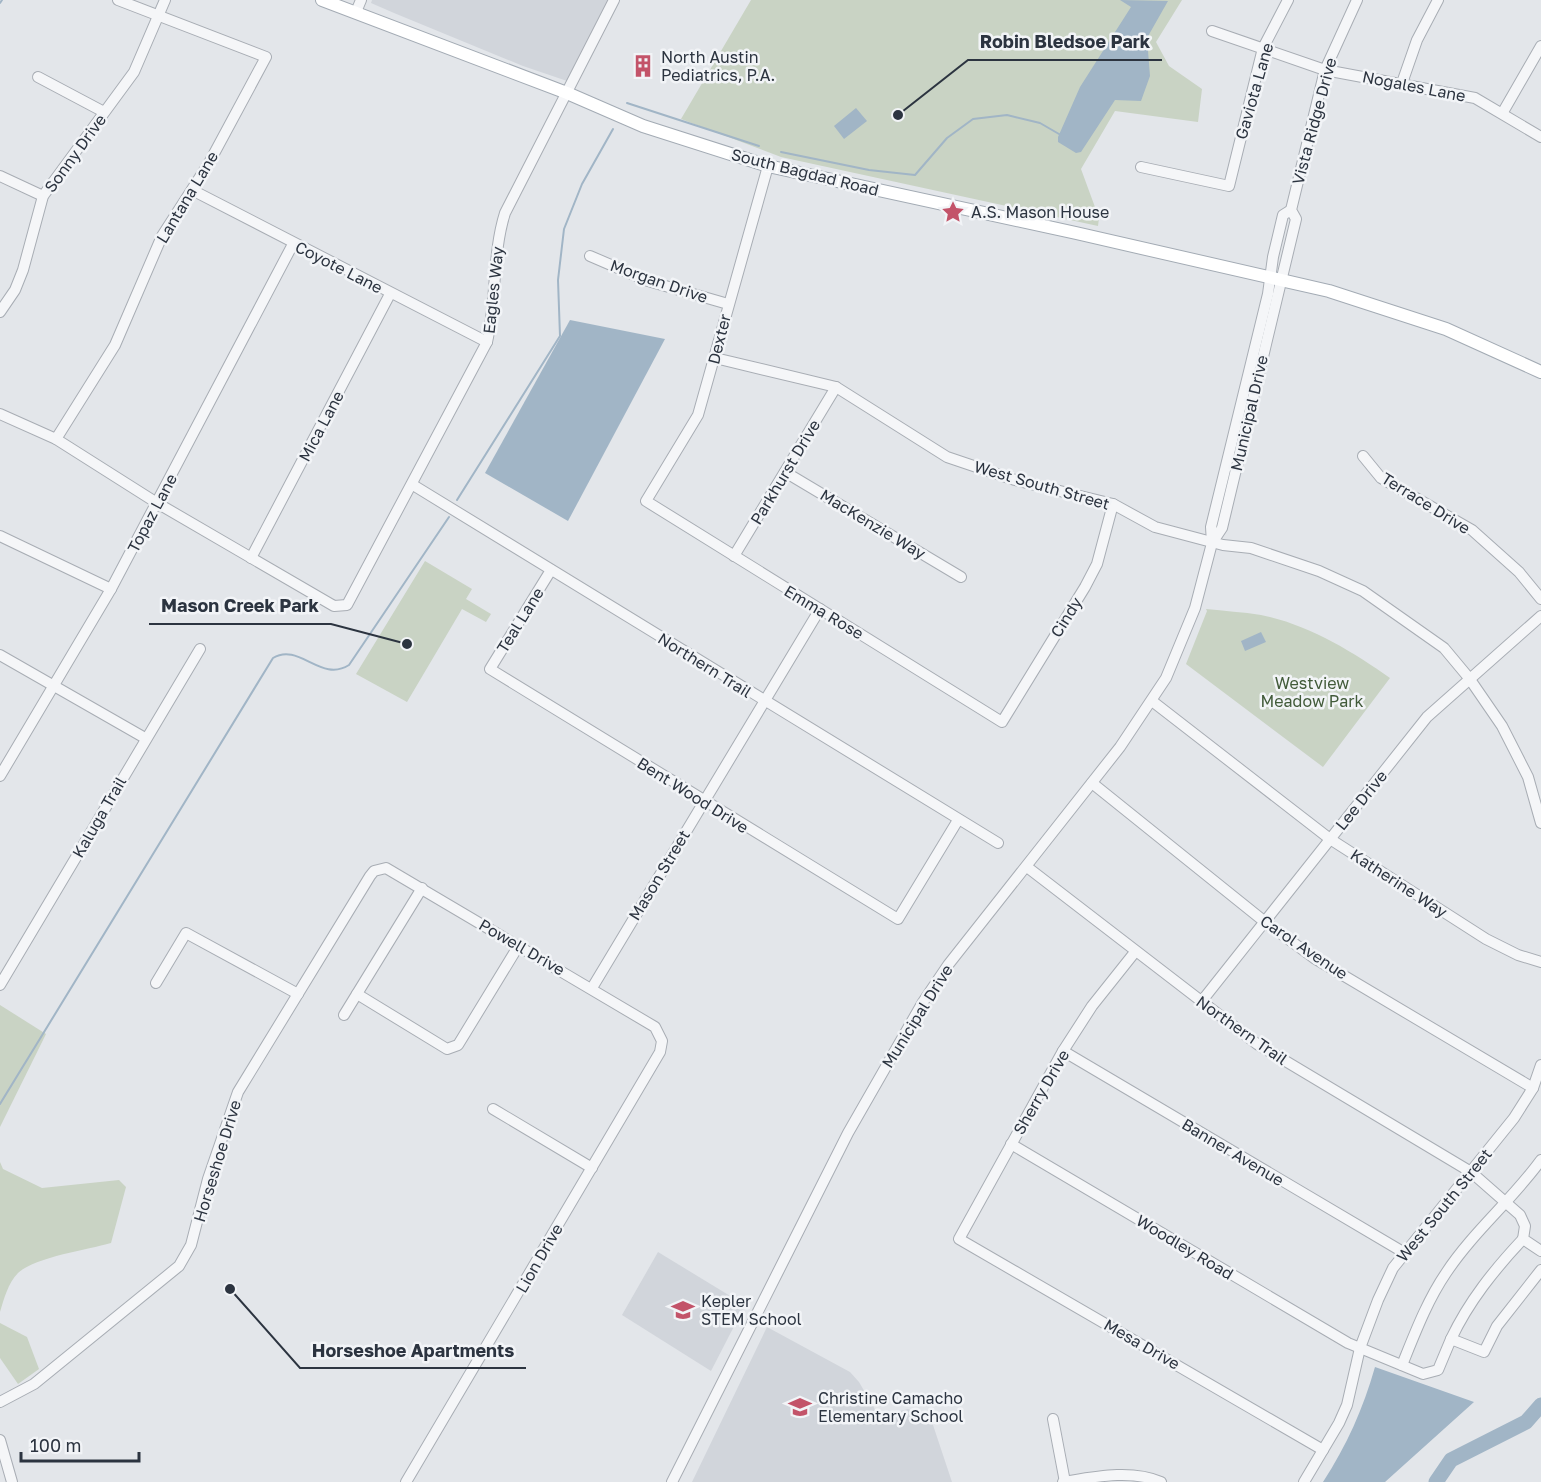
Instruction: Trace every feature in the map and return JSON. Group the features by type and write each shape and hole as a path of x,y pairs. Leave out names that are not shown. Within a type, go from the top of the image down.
{"main road":[{"name":"South Bagdad Road","path":"322,0 567,93 643,126 768,166 1076,233 1358,299 1446,328 1541,372"}],"street":[{"path":"118,0 159,16"},
{"name":"Sonny Drive","path":"2,305 23,270 43,196 134,72 165,0"},
{"path":"356,12 361,0"},
{"name":"Eagles Way","path":"251,558 334,606 344,606 352,600 487,342 494,305 497,249 503,219 614,0"},
{"name":"Gaviota Lane","path":"1141,167 1229,186 1263,48 1288,0"},
{"name":"Vista Ridge Drive","path":"1275,279 1283,215 1291,210 1325,70 1357,0"},
{"path":"1402,83 1417,40 1438,0"},
{"name":"Lantana Lane","path":"56,439 110,353 162,236 192,190 266,57 159,16"},
{"name":"Nogales Lane","path":"1212,31 1325,70 1475,98 1503,112 1541,136"},
{"path":"1503,112 1541,46"},
{"path":"38,77 104,112"},
{"name":"Dexter","path":"646,501 698,415 768,166"},
{"path":"0,176 43,196"},
{"name":"Coyote Lane","path":"192,190 487,342"},
{"name":"Topaz Lane","path":"0,776 111,590 293,244"},
{"name":"Morgan Drive","path":"590,256 648,281 728,304"},
{"name":"Municipal Drive","path":"672,1482 848,1133 907,1029 940,976 1092,783 1152,701 1186,633 1212,543 1222,528 1231,466 1275,279"},
{"name":"Mica Lane","path":"251,558 390,294"},
{"name":"West South Street","path":"715,358 836,387 947,457 1015,480 1113,504 1155,527 1212,543 1251,548 1319,571 1363,591 1444,648 1469,678 1502,726 1528,777 1541,823"},
{"name":"Parkhurst Drive","path":"734,556 836,387"},
{"path":"0,414 56,439 157,503 251,558"},
{"name":"Terrace Drive","path":"1364,456 1381,478 1472,531 1519,572 1541,599"},
{"name":"MacKenzie Way","path":"785,472 961,577"},
{"name":"Northern Trail","path":"412,485 998,843"},
{"name":"Emma Rose","path":"646,501 1002,722"},
{"name":"Cindy","path":"1002,722 1085,587 1096,564 1113,504"},
{"path":"0,536 111,590"},
{"name":"Teal Lane","path":"490,669 551,570"},
{"name":"Mason Street","path":"592,988 820,609"},
{"name":"Lee Drive","path":"1202,1002 1427,717 1541,616"},
{"name":"Kaluga Trail","path":"0,985 200,649"},
{"path":"0,655 145,738"},
{"name":"Bent Wood Drive","path":"490,669 897,919 958,820"},
{"name":"Katherine Way","path":"1152,701 1330,839 1486,939 1518,956 1541,962"},
{"name":"Carol Avenue","path":"1092,783 1265,922 1314,958 1533,1088"},
{"name":"Northern Trail","path":"1027,867 1257,1044 1471,1172 1520,1215 1525,1226 1523,1239"},
{"name":"Powell Drive","path":"380,869 390,870 422,888 592,988 660,1032"},
{"name":"Horseshoe Drive","path":"0,1402 34,1384 179,1266 191,1245 208,1179 233,1102 370,876 380,869"},
{"path":"344,1015 422,888"},
{"path":"156,983 186,933 298,993"},
{"path":"357,994 447,1048 458,1045 519,945"},
{"name":"Sherry Drive","path":"959,1239 1064,1051 1092,1006 1135,952"},
{"path":"0,961 11,967"},
{"name":"Lion Drive","path":"406,1482 660,1052 662,1041 660,1032"},
{"name":"Banner Avenue","path":"1064,1051 1403,1252"},
{"name":"West South Street","path":"1304,1482 1347,1405 1360,1348 1378,1300 1403,1252 1514,1118 1533,1088 1541,1065"},
{"path":"493,1109 592,1168"},
{"name":"Woodley Road","path":"1011,1144 1360,1348 1423,1374 1431,1374 1438,1370 1451,1339"},
{"path":"1402,1365 1428,1303 1446,1273 1507,1204 1541,1160"},
{"name":"Mesa Drive","path":"959,1239 1323,1450"},
{"path":"1541,1251 1523,1239 1494,1270 1464,1311 1451,1339 1484,1352 1497,1326 1541,1270"},
{"path":"1053,1419 1064,1482 1117,1475 1161,1482"},
{"path":"0,1440 12,1482"}],"shaded area":[{"path":"372,0 614,0 573,83 523,66 394,13 371,3"},
{"name":"Kepler STEM School","path":"658,1252 745,1305 711,1371 622,1315"},
{"name":"Christine Camacho Elementary School","path":"767,1327 850,1372 859,1382 877,1413 885,1415 908,1409 931,1419 952,1482 692,1482"}],"green space":[{"path":"751,0 1182,0 1156,42 1169,66 1202,89 1198,122 1115,111 1081,169 1099,218 1098,226 781,157 681,119"},
{"path":"425,561 472,589 466,599 491,614 486,622 462,609 407,702 356,674"},
{"name":"Westview Meadow Park","path":"1206,609 1261,615 1295,625 1345,649 1390,678 1323,767 1186,664"},
{"path":"0,1005 46,1034 0,1127"},
{"path":"0,1162 3,1169 42,1188 119,1180 126,1187 111,1243 49,1258 26,1267 12,1281 0,1312"},
{"path":"0,1323 27,1337 39,1369 18,1384 0,1358"}],"water":[{"path":"1120,0 1168,1 1147,38 1150,76 1141,101 1115,100 1081,152 1076,153 1058,142 1058,137 1080,87 1131,7"},
{"path":"856,108 867,121 844,139 834,126"},
{"path":"570,320 665,339 568,521 485,473"},
{"path":"1261,632 1266,642 1245,651 1241,641"},
{"path":"1375,1367 1474,1402 1385,1482 1323,1482 1354,1426"}],"waterway":[{"path":"627,103 759,146"},
{"path":"781,152 869,170 915,175 947,138 973,119 1007,115 1040,123 1059,134"},
{"path":"457,500 560,336 558,280 564,229 582,184 613,129"},
{"path":"0,1104 273,658 283,654 292,655 329,669 339,669 349,665 449,517"},
{"path":"1436,1482 1451,1460 1526,1422 1541,1405"}],"place":[{"name":"North Austin Pediatrics, P.A.","path":"643,66"},
{"name":"Robin Bledsoe Park","path":"898,115"},
{"name":"A.S. Mason House","path":"953,212"},
{"name":"Mason Creek Park","path":"407,644"},
{"name":"Horseshoe Apartments","path":"230,1289"},
{"name":"Kepler STEM School","path":"683,1310"},
{"name":"Christine Camacho Elementary School","path":"800,1407"}]}
